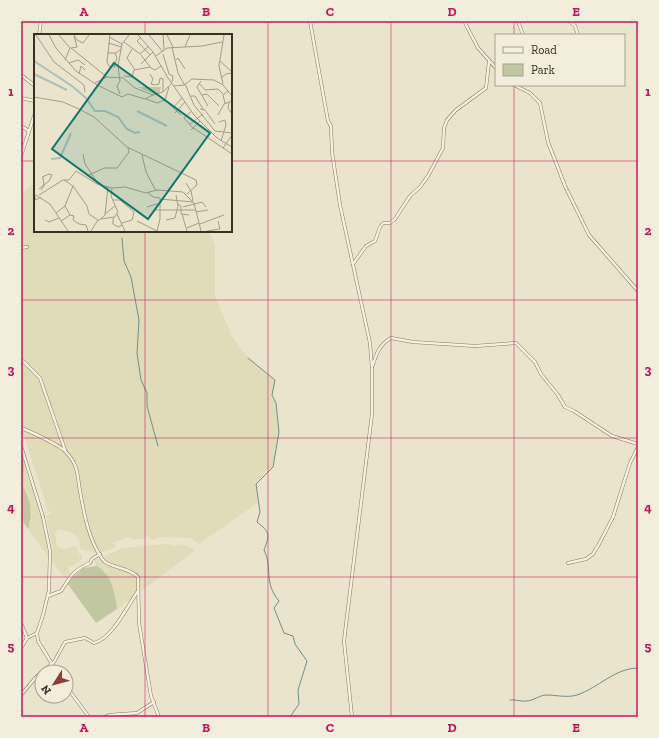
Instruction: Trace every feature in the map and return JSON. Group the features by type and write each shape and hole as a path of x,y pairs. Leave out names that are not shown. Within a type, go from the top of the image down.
{"street":[{"path":"39,34 41,21"},
{"path":"310,21 322,88 331,126 332,152 338,196 370,343 372,368 372,414 344,641 352,717"},
{"path":"465,21 475,43 489,62 495,67"},
{"path":"518,21 523,34"},
{"path":"570,21 575,26 578,34"},
{"path":"353,264 366,246 375,241 380,226 390,223 395,219 410,196 427,178 443,148 444,128 447,120 456,110 486,88 489,62"},
{"path":"21,75 34,85"},
{"path":"516,86 526,90 540,103 548,142 565,186 589,235 638,291"},
{"path":"525,86 526,90"},
{"path":"21,98 34,101"},
{"path":"21,156 22,148 34,116"},
{"path":"21,126 29,131"},
{"path":"372,368 378,350 390,338 413,342 475,346 516,343 535,362 541,374 565,406 574,410 607,434 638,444"},
{"path":"21,359 40,378 65,451 78,472 78,485 86,522 100,554 106,563 122,567 135,573 139,580 140,622 147,672 159,717"},
{"path":"21,428 65,451"},
{"path":"21,446 48,535 50,582 48,596 36,633 38,641 53,663"},
{"path":"568,563 586,559 597,548 613,517 629,466 638,447"},
{"path":"48,596 61,591 77,570 90,564 92,559 100,554"},
{"path":"21,695 38,676 53,663 67,641 86,639 94,643 105,639 124,615 139,590"},
{"path":"21,622 27,638"},
{"path":"21,648 27,638 36,633"},
{"path":"74,697 88,717"},
{"path":"105,717 111,715 137,713 154,702"}],"shaded area":[{"path":"34,184 34,232 209,232 215,244 215,296 232,336 248,358 275,380 272,395 276,403 279,432 272,468 269,468 256,483 259,502 199,544 191,538 159,537 152,540 148,536 142,539 132,539 129,537 112,543 117,547 97,554 80,549 79,539 71,532 59,529 55,532 57,546 63,549 76,546 79,554 82,555 82,559 75,565 68,567 71,573 66,579 52,562 52,545 46,517 52,512 48,511 21,426 21,193"},
{"path":"21,448 28,478 44,517 51,546 50,559 28,529 32,517 30,503 23,485 24,464"},
{"path":"166,544 175,546 182,544 196,550 117,609 115,593 105,571 97,566 94,561 122,548"}],"green space":[{"path":"21,452 24,464 23,485 30,503 31,518 28,529 21,519"},
{"path":"97,566 106,574 112,585 117,609 96,623 67,583 83,568"}],"waterway":[{"path":"122,238 124,261 131,277 139,320 137,353 141,380 147,393 147,406 158,446"},
{"path":"248,358 275,380 272,395 276,403 279,432 273,467 256,484 260,512 257,522 267,531 268,534 264,550 267,557 271,588 279,601 274,608 284,633 293,636 295,644 307,661 298,690 299,704 290,717"},
{"path":"510,700 529,701 546,695 573,696 585,692 622,671 638,668"}]}
